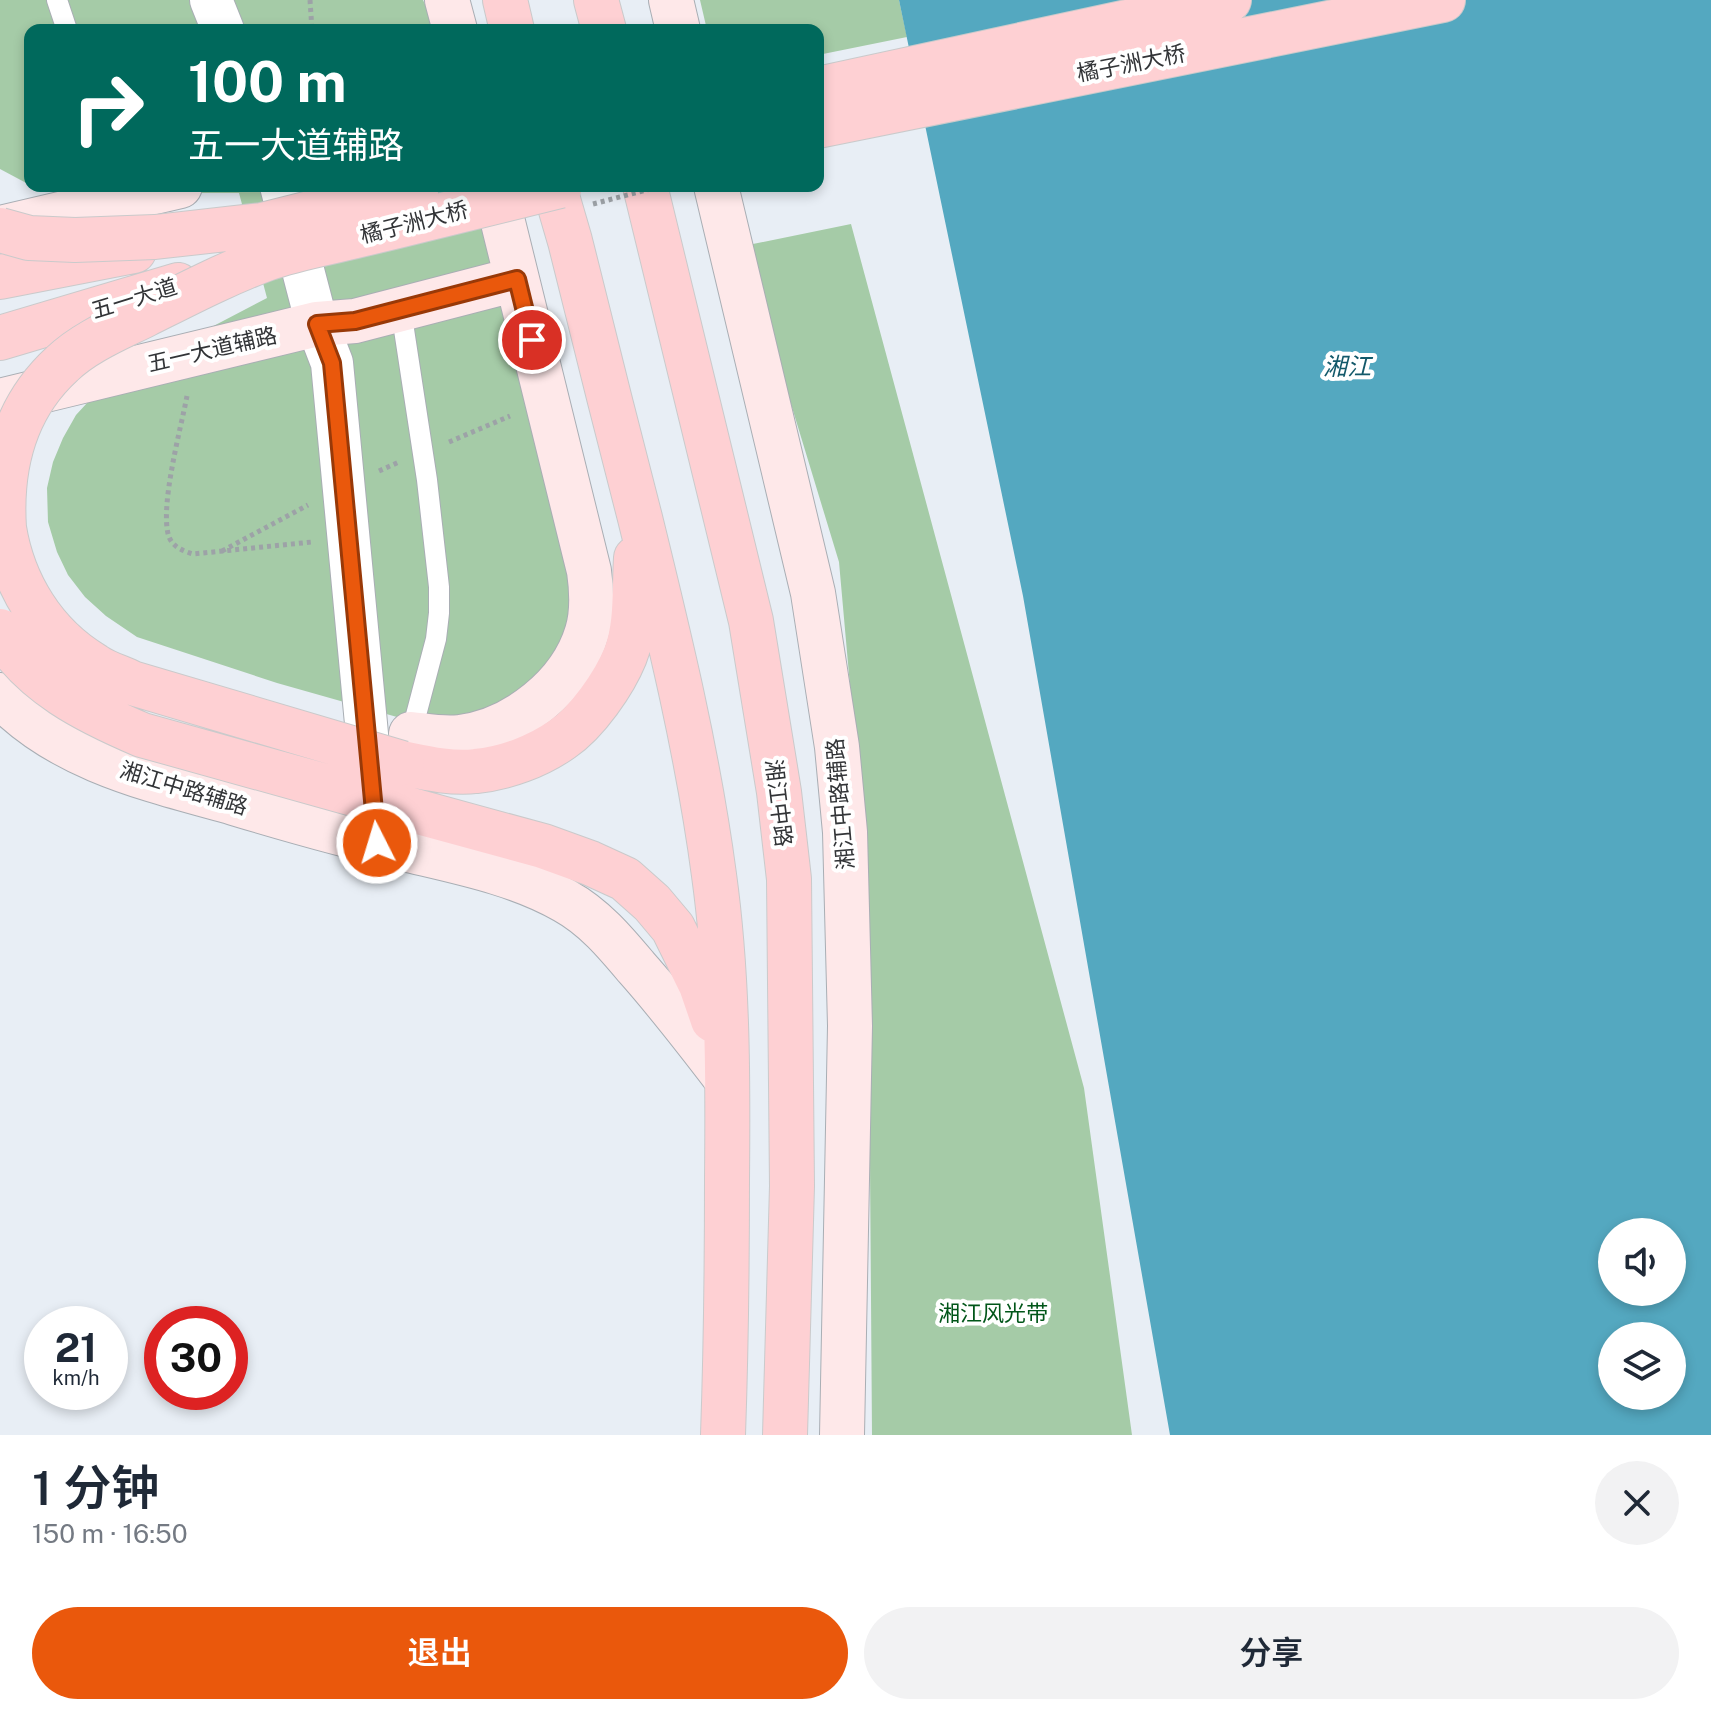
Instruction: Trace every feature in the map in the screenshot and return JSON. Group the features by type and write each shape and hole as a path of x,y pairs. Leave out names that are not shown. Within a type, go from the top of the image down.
{"main road":[{"path":"505,0 511,24"},
{"path":"596,0 602,24"},
{"name":"橘子洲大桥","path":"824,88 1229,0"},
{"name":"橘子洲大桥","path":"824,125 1443,0"},
{"name":"橘子洲大桥","path":"265,241 400,192"},
{"path":"568,192 570,241 687,711 715,878 722,954 727,1080 720,1423"},
{"name":"橘子洲大桥","path":"265,241 568,192"},
{"name":"湘江中路","path":"646,192 751,621 789,879 792,1156 785,1435"},
{"path":"0,229 29,238 155,237 265,241"},
{"path":"265,241 193,291 97,340 64,362 40,387 19,420 7,451 1,484 7,548 20,585 39,616 64,643 94,666 132,683 407,748 433,770 474,772 505,765 537,754 564,738 590,712 611,683 625,655 634,604 638,511"},
{"name":"五一大道","path":"0,277 265,241"},
{"name":"五一大道","path":"0,338 265,241"},
{"path":"0,631 28,668 64,696 102,718 142,735 385,824 543,846 625,879 652,903 680,941 701,985 727,1080"}],"street":[{"path":"211,0 221,24"},
{"path":"447,0 453,24"},
{"path":"671,0 677,24"},
{"path":"283,192 317,324 332,363 349,538 385,824"},
{"path":"407,748 436,738 485,732 534,706 565,675 579,654 587,632 592,594 589,571 495,192"},
{"name":"湘江中路辅路","path":"717,192 813,593 837,747 845,832 850,1026 842,1435"},
{"path":"0,229 122,193"},
{"name":"五一大道辅路","path":"0,401 317,324 355,321 517,279"},
{"name":"湘江中路辅路","path":"0,695 13,709 50,735 123,771 385,824"}],"lane":[{"path":"57,0 65,24"},
{"path":"401,310 427,480 439,587 436,639 407,748"}],"path":[{"path":"310,0 312,24"},
{"path":"196,353 170,480 166,517 170,539 181,551 193,554 349,538"}],"green space":[{"path":"0,0 423,0 434,24 24,24 24,182 0,169"},
{"path":"700,0 899,0 907,37 824,54 824,24 706,24"},
{"path":"56,192 480,192 575,584 567,639 515,702 437,723 397,717 277,683 137,637 85,597 68,575 48,522 47,488 53,462 76,415 99,390 267,298 239,193"},
{"name":"湘江风光带","path":"851,224 1084,1088 1132,1435 872,1435 868,888 839,562 743,246"}],"water":[{"name":"湘江","path":"899,0 1711,0 1711,1435 1170,1435 1023,596"}],"route":[{"path":"377,843 332,363 317,324 355,321 517,279 532,340"}]}
